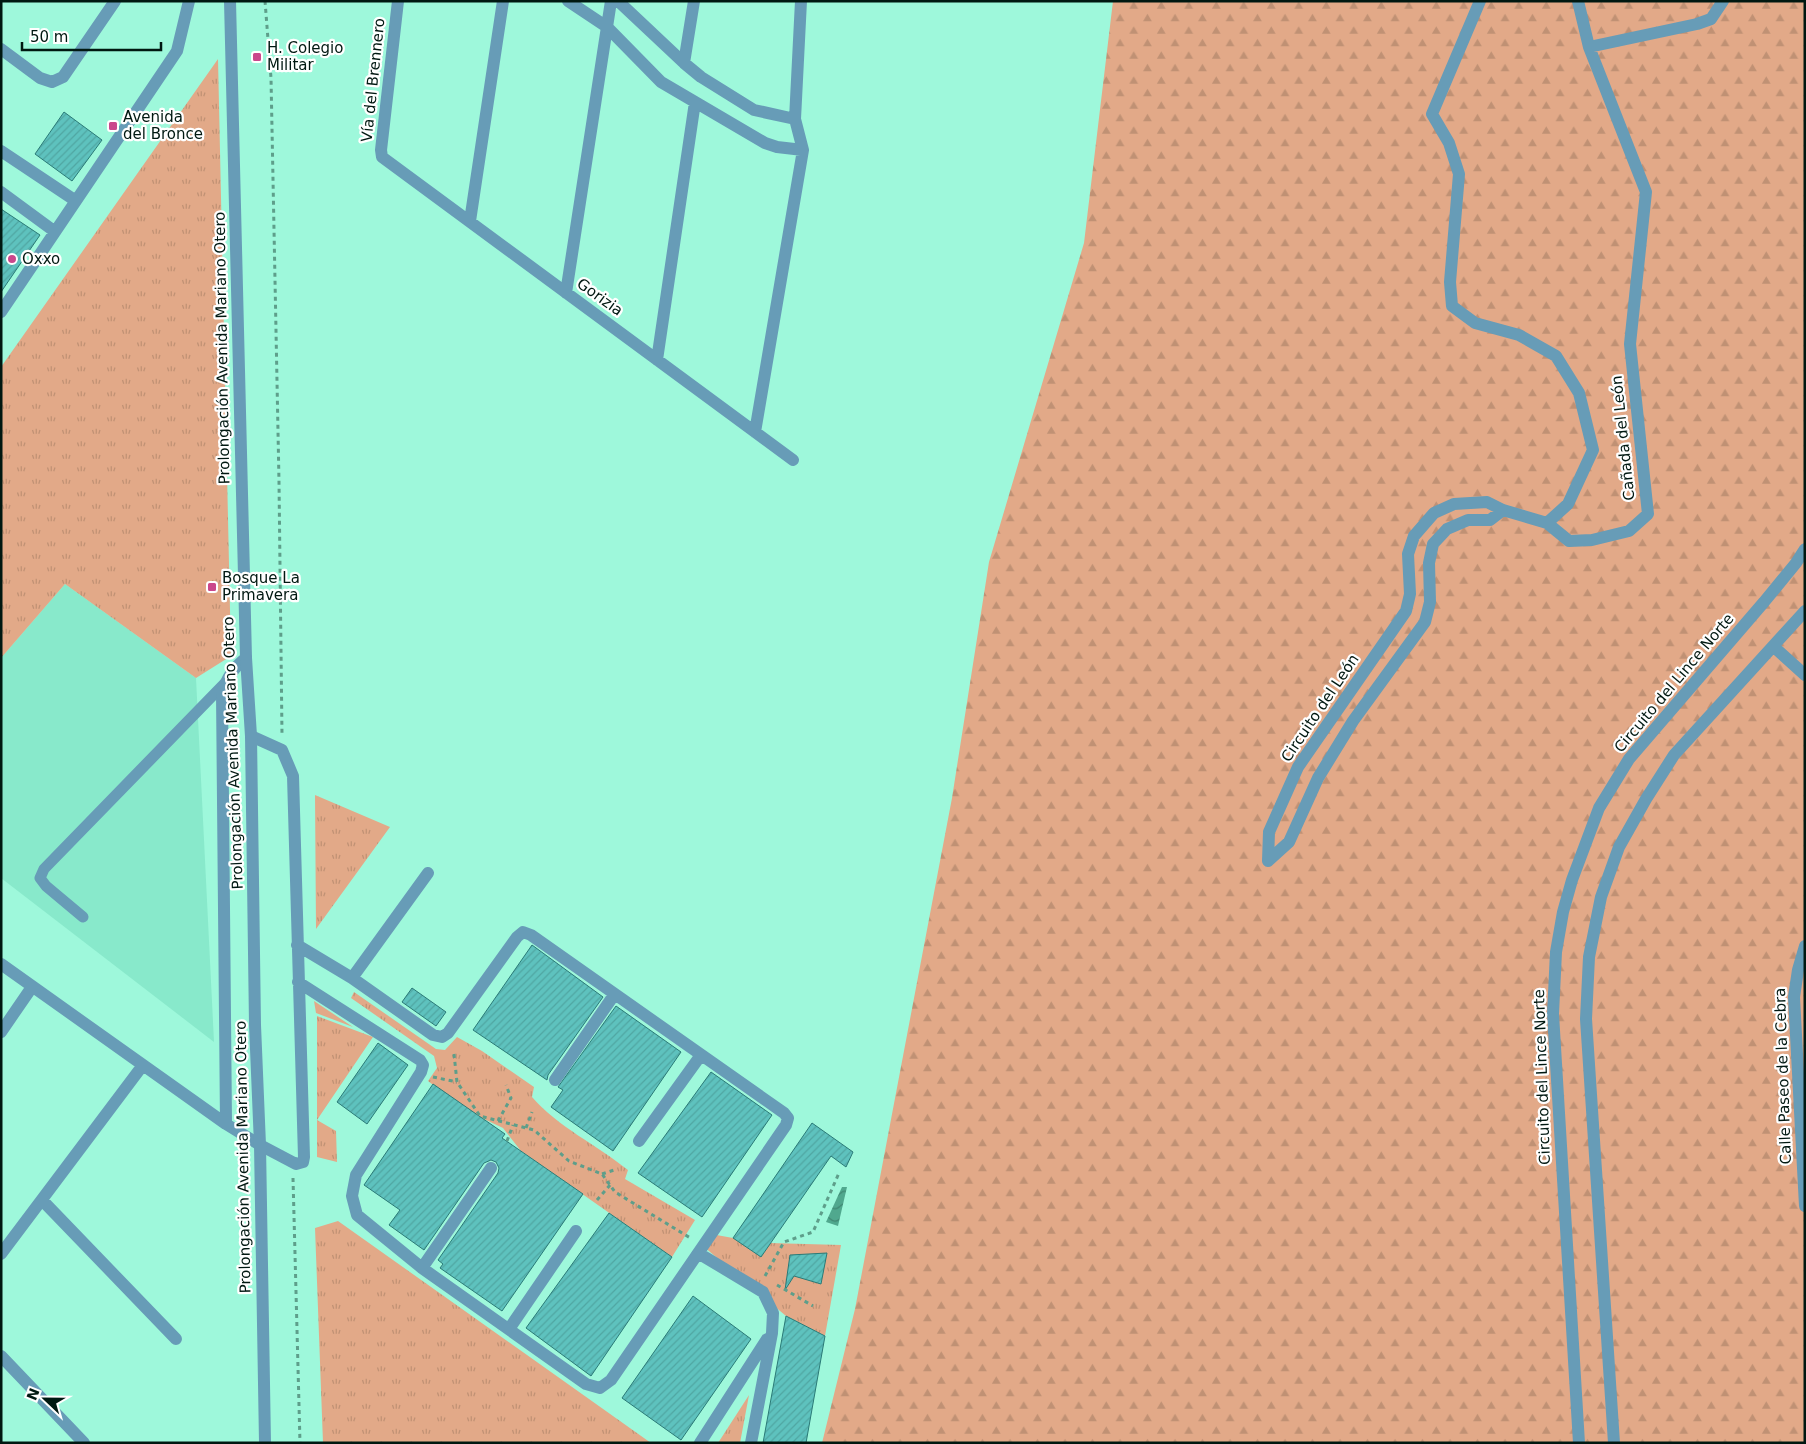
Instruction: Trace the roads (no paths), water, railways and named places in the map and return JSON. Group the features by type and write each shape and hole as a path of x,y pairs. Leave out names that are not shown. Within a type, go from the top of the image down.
{"street":[{"path":"1,50 40,78 52,82 63,77 115,1"},
{"path":"1,312 177,51 189,1"},
{"name":"Prolongación Avenida Mariano Otero","path":"230,1 246,658 251,736 265,1443"},
{"name":"Vía del Brennero","path":"386,161 382,157 381,150 398,1"},
{"path":"470,221 502,1"},
{"path":"568,1 607,26 661,82 765,143 776,147 803,150"},
{"path":"566,293 610,1"},
{"path":"618,1 701,77 754,110 795,119"},
{"path":"684,63 694,1"},
{"path":"755,432 803,150 795,119 801,1"},
{"name":"Cañada del León","path":"1480,1 1432,114 1449,144 1459,174 1450,282 1452,306 1475,323 1519,335 1556,356 1578,393 1593,450 1568,504 1548,524 1570,541 1592,540 1629,531 1648,514 1630,344 1646,192 1589,47 1578,1"},
{"path":"1589,47 1711,20 1723,1"},
{"path":"657,360 695,102"},
{"path":"1,151 76,201"},
{"name":"Gorizia","path":"386,161 793,460"},
{"path":"1,192 54,231"},
{"name":"Circuito del León","path":"1503,510 1490,520 1468,520 1447,529 1433,544 1429,563 1430,602 1425,622 1353,721 1328,761 1318,778 1289,842 1268,860 1269,832 1298,767 1406,611 1410,594 1408,554 1414,536 1434,513 1454,504 1487,502 1503,510 1548,524"},
{"name":"Circuito del Lince Norte","path":"1579,1443 1553,1014 1556,952 1572,880 1599,808 1629,759 1764,602 1805,549"},
{"path":"1614,1443 1586,1019 1589,957 1600,897 1620,847 1646,799 1674,755 1805,611"},
{"path":"1772,646 1805,675"},
{"path":"226,1124 222,693 225,683 237,665 246,658"},
{"path":"1,964 226,1124 296,1164 303,1162 293,776 282,750 251,736"},
{"path":"352,978 428,873"},
{"path":"298,945 352,978 433,1035 442,1037 448,1033 517,937 523,932 531,935 784,1113 788,1118 786,1125 611,1380 600,1388 586,1384 422,1268 357,1215 352,1196 356,1174 423,1066 420,1060 298,982"},
{"name":"Calle Paseo de la Cebra","path":"1805,946 1798,970 1794,997 1805,1206"},
{"path":"1,1032 32,987"},
{"path":"555,1080 614,995"},
{"path":"639,1141 701,1055"},
{"path":"1,1254 143,1065"},
{"path":"422,1268 491,1168"},
{"path":"42,1200 176,1339"},
{"path":"508,1328 576,1231"},
{"path":"700,1249 762,1292 773,1313 772,1333 751,1443"},
{"path":"700,1443 772,1333"},
{"path":"1,1356 84,1443"}],"lane":[{"path":"83,917 46,886 40,878 44,869 225,683"}],"water":[{"path":"842,1187 847,1187 838,1226 826,1222"}],"place":[{"name":"H. Colegio Militar","path":"257,57"},
{"name":"Avenida del Bronce","path":"113,126"},
{"name":"Oxxo","path":"12,259"},
{"name":"Bosque La Primavera","path":"212,587"}]}
